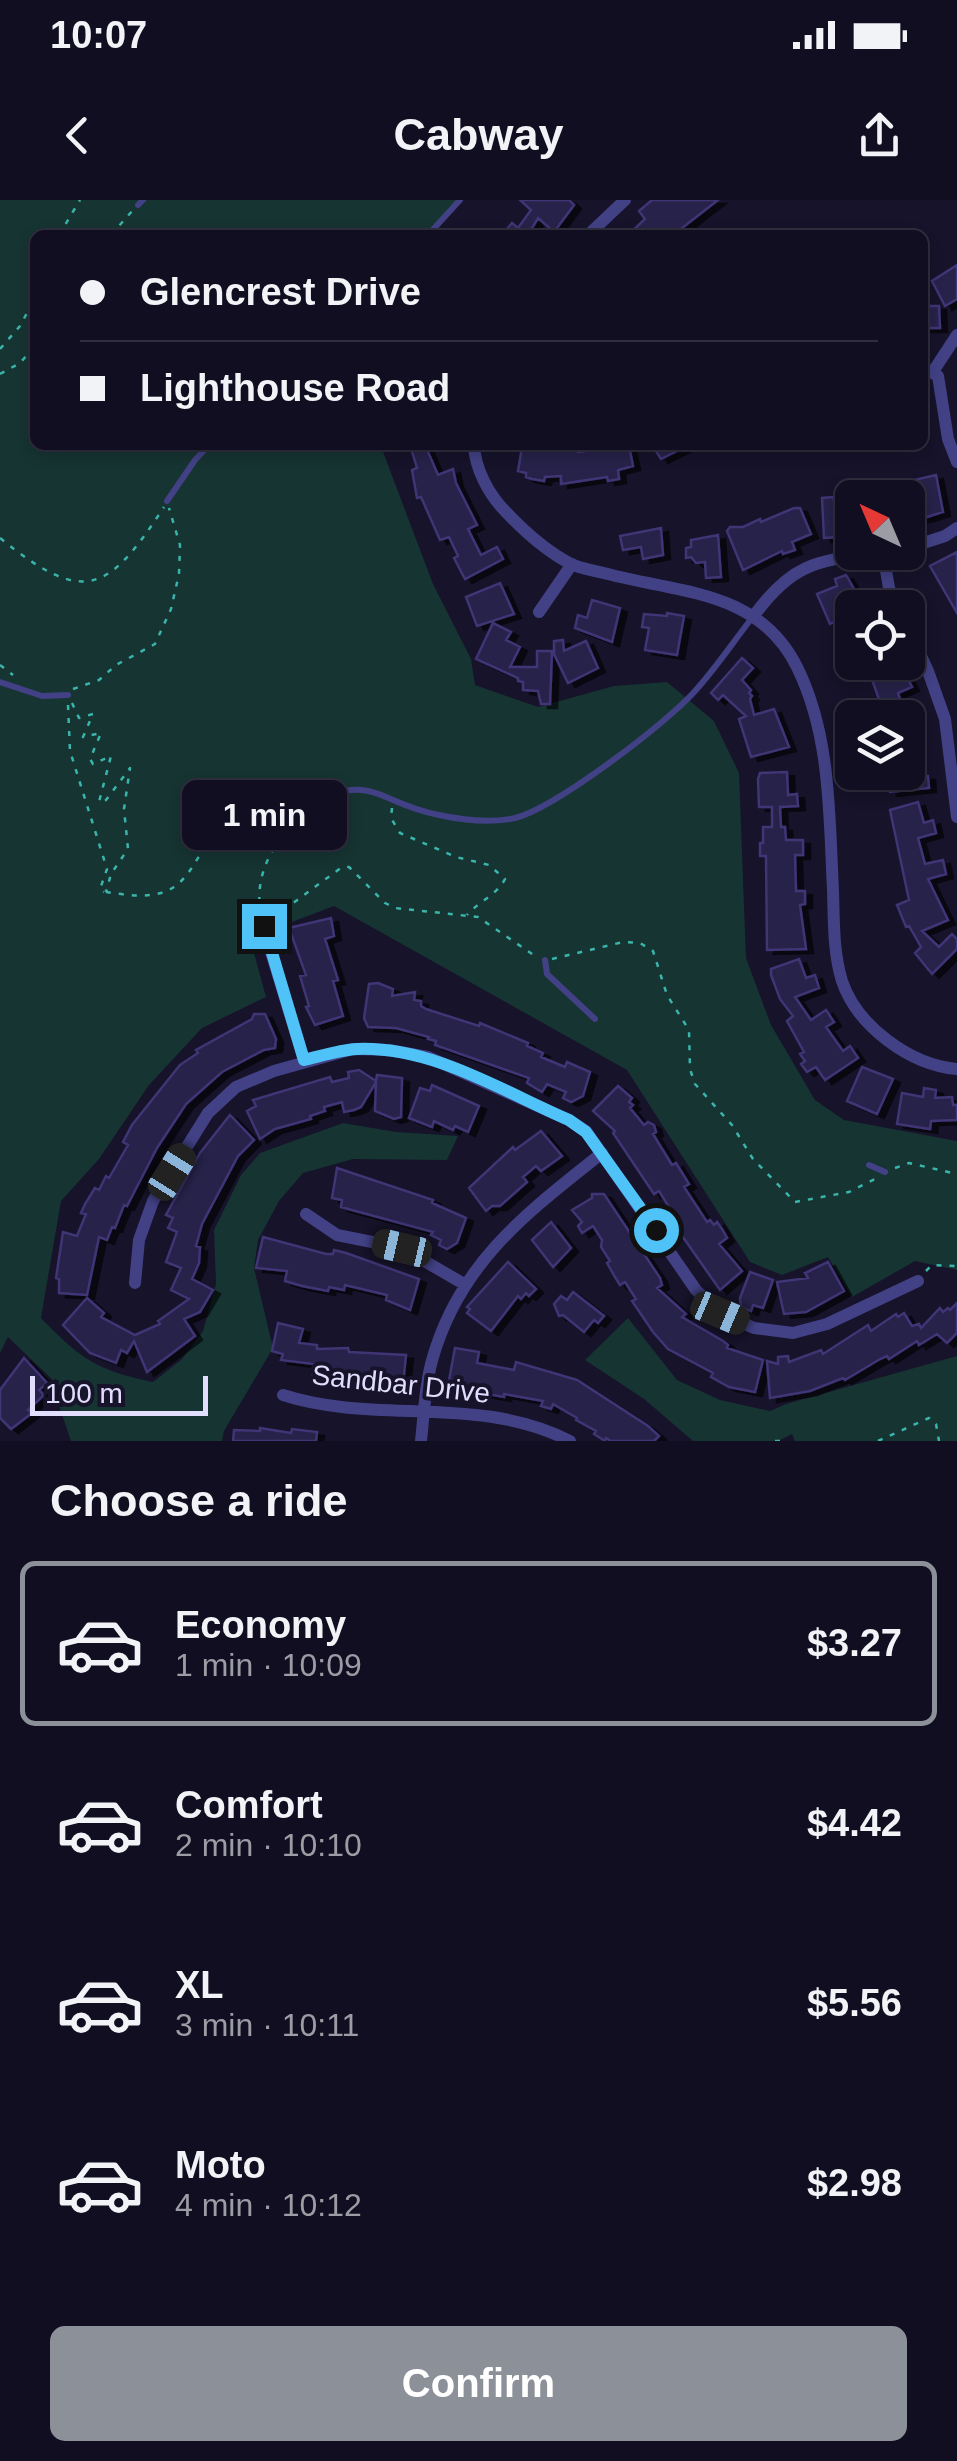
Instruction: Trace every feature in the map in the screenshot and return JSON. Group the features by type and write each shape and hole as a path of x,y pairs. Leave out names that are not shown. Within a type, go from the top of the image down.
{"street":[{"path":"593,230 625,200"},
{"path":"957,335 928,370 938,376 948,439 957,462"},
{"path":"474,450 495,500 531,538 572,564 718,596 775,633 796,666 817,720 828,780 835,936 843,983 867,1022 904,1053 957,1068"},
{"path":"925,542 957,528"},
{"path":"753,617 774,587 804,567 835,562"},
{"path":"539,612 572,564"},
{"path":"925,665 944,718 957,818"},
{"path":"264,926 304,1060"},
{"path":"135,1284 140,1240 153,1201 208,1113 236,1087 304,1060 353,1049 428,1057 569,1120 586,1132 602,1153 696,1290 720,1313 754,1328 792,1333 827,1324 918,1281"},
{"path":"420,1441 432,1361 464,1284 492,1248 602,1153"},
{"path":"306,1214 337,1234 402,1248 464,1284"},
{"name":"Sandbar Drive","path":"283,1394 315,1405 425,1408 508,1420 550,1430 570,1441"}],"lane":[{"path":"433,230 460,200"},
{"path":"167,501 204,450"},
{"path":"308,802 335,791 364,788 440,816 476,820 514,818 556,800 694,693 753,617"},
{"path":"0,682 42,696 68,696"},
{"path":"545,960 546,974 595,1018"},
{"path":"869,1165 885,1172"}],"path":[{"path":"61,230 80,200"},
{"path":"116,230 141,202"},
{"path":"0,348 20,326 30,307"},
{"path":"0,374 20,363 30,352"},
{"path":"0,538 42,571 63,580 90,581 111,572 132,555 167,501"},
{"path":"68,696 154,644 171,608 180,574 180,545 167,501"},
{"path":"68,696 78,718 93,714 83,737 101,733 90,759 92,764 112,756 99,802 106,800 130,768 124,809 128,849 111,874 106,892"},
{"path":"68,696 70,751 107,868 100,889 106,892 134,896 163,892 188,874 208,844 248,813 262,806 308,802"},
{"path":"393,800 391,818 400,833 456,858 490,864 505,879 500,890 477,903 466,916"},
{"path":"308,802 264,865 258,899 264,926 342,867 356,872 395,908 478,917 545,960 623,942 640,943 652,951 667,995 689,1030 690,1069 695,1084 732,1125 753,1159 795,1202 850,1192 908,1163 957,1174"},
{"path":"918,1281 932,1264 957,1266"},
{"path":"878,1441 929,1418 936,1424 939,1441"},
{"path":"775,1441 785,1441"}],"green space":[{"path":"0,200 461,200 434,230 30,230 30,450 382,450 433,584 471,659 475,685 538,707 614,686 667,682 714,721 739,773 746,958 771,1025 815,1100 844,1120 957,1141 957,1270 915,1261 852,1297 828,1257 782,1275 750,1262 627,1070 334,906 250,938 266,997 202,1028 149,1085 99,1159 61,1201 41,1318 91,1361 117,1373 153,1382 182,1359 203,1331 216,1284 214,1230 241,1175 260,1153 343,1123 458,1136 447,1160 353,1159 303,1173 279,1201 258,1240 254,1268 273,1348 224,1431 222,1441 71,1441 59,1406 61,1388 8,1337 0,1353"},
{"path":"628,1318 677,1380 720,1400 770,1411 957,1356 957,1441 795,1441 792,1434 778,1441 693,1441 644,1399 585,1360"}],"building":[{"path":"520,200 569,200 574,205 555,230 538,218 531,230 506,230 512,223 518,228 531,210"},
{"path":"652,200 718,200 679,230 633,230 645,219 639,211"},
{"path":"957,265 957,299 945,306 932,281"},
{"path":"928,306 939,306 940,328 928,328"},
{"path":"412,450 427,450 438,475 453,469 477,525 468,529 481,555 497,547 503,559 465,579 449,537 440,540 421,497 417,498 412,470 417,468"},
{"path":"522,450 630,450 633,466 618,470 619,479 608,481 607,477 561,484 561,476 545,477 544,481 518,471"},
{"path":"655,450 679,450 661,459"},
{"path":"936,475 943,512 925,517 925,480 914,480"},
{"path":"822,498 835,500 835,537 824,538"},
{"path":"800,508 811,534 792,542 795,550 783,554 782,551 743,570 727,531 730,527 743,527 760,519 761,522"},
{"path":"661,528 663,555 643,559 641,547 623,550 620,536"},
{"path":"718,535 721,577 706,578 705,562 686,558 686,548 691,547 691,540"},
{"path":"957,552 957,613 930,566"},
{"path":"846,575 855,590 835,590 835,624 830,624 817,594 837,586 835,579"},
{"path":"500,583 514,614 477,626 466,597"},
{"path":"592,600 620,608 612,642 575,628 578,615 587,618"},
{"path":"644,614 684,616 677,655 645,650 649,628 642,627"},
{"path":"493,623 511,632 506,640 520,647 510,667 537,667 537,651 552,651 550,704 541,704 538,691 523,690 523,682 518,678 476,659"},
{"path":"563,640 564,651 586,641 598,668 568,683 554,654 554,641"},
{"path":"742,658 753,668 742,680 751,690 754,715 774,709 789,747 751,757 739,719 746,716 723,695 718,700 711,693"},
{"path":"872,680 908,680 912,687 898,693 900,700 879,700"},
{"path":"787,772 788,795 797,794 798,806 780,807 781,827 785,827 786,840 803,840 803,855 795,855 796,891 805,891 805,904 800,905 806,949 767,950 766,856 760,856 760,843 763,827 772,827 772,807 759,807 758,779 760,773"},
{"path":"918,802 924,823 933,820 936,833 918,838 925,864 943,860 946,874 928,879 948,920 922,931 939,947 952,934 957,939 957,949 932,974 915,953 921,947 906,927 897,905 909,900 890,810"},
{"path":"331,918 334,936 325,939 338,980 333,981 343,1016 315,1025 306,1007 309,1006 300,976 306,975 289,928"},
{"path":"799,959 806,978 815,975 819,988 795,997 811,1020 826,1010 834,1022 826,1027 843,1051 850,1046 858,1058 825,1080 816,1067 807,1072 801,1064 805,1061 800,1054 804,1052 787,1021 793,1016 780,999 771,975 771,969"},
{"path":"369,984 393,989 392,996 415,992 414,1000 421,1001 426,1009 479,1026 480,1023 528,1043 527,1046 543,1053 541,1057 590,1072 583,1096 571,1102 563,1098 566,1092 547,1084 542,1092 527,1083 529,1078 435,1045 436,1041 429,1037 396,1028 368,1027 364,1018"},
{"path":"254,1014 265,1014 276,1039 275,1048 222,1072 186,1104 157,1148 127,1206 124,1205 115,1228 112,1227 107,1240 99,1237 87,1295 59,1293 56,1278 63,1232 77,1236 86,1214 81,1213 85,1204 106,1176 109,1178 128,1145 123,1142 132,1125 180,1065 198,1053 196,1050 252,1019"},
{"path":"862,1067 893,1079 877,1114 847,1101"},
{"path":"359,1070 376,1081 377,1075 402,1078 401,1117 394,1119 375,1111 376,1082 361,1107 344,1112 342,1102 324,1107 325,1111 310,1116 311,1119 275,1129 260,1139 247,1111 256,1106 253,1100 330,1077 332,1082 349,1078 348,1072"},
{"path":"432,1085 479,1106 468,1132 434,1121 432,1127 409,1118 420,1088 430,1091"},
{"path":"618,1086 632,1098 630,1108 644,1125 654,1125 653,1134 689,1184 684,1187 707,1222 717,1222 727,1238 719,1244 742,1271 720,1290 664,1210 669,1207 659,1191 654,1194 615,1131 593,1111"},
{"path":"924,1088 936,1090 935,1098 952,1097 953,1105 957,1105 957,1120 931,1121 930,1129 897,1124 902,1093 923,1097"},
{"path":"230,1115 254,1140 238,1156 202,1224 196,1246 200,1247 199,1263 192,1279 213,1290 200,1312 184,1319 195,1336 147,1372 134,1341 127,1353 121,1350 116,1363 90,1353 63,1325 87,1298 104,1313 101,1317 135,1335 160,1324 158,1321 189,1299 171,1290 181,1268 166,1262 177,1232 168,1228 173,1218 166,1215 200,1153"},
{"path":"541,1131 562,1156 541,1171 536,1166 523,1177 527,1182 500,1206 486,1211 469,1188 513,1147 515,1150"},
{"path":"337,1168 433,1200 432,1203 466,1218 457,1243 447,1249 439,1245 441,1240 431,1235 433,1232 341,1207 342,1200 332,1198"},
{"path":"592,1194 604,1194 660,1278 662,1285 657,1288 686,1314 682,1317 723,1341 727,1348 763,1360 755,1392 729,1387 711,1377 713,1373 668,1349 653,1332 632,1301 636,1299 625,1282 620,1285 607,1263 610,1261 593,1226 582,1233 578,1226 582,1222 572,1210 592,1198"},
{"path":"551,1222 571,1248 553,1267 532,1240"},
{"path":"263,1237 326,1254 333,1254 334,1250 346,1253 419,1279 410,1310 386,1300 387,1295 345,1285 344,1290 329,1287 328,1291 302,1286 285,1281 287,1271 256,1268"},
{"path":"508,1262 536,1289 529,1296 518,1296 491,1331 467,1313 467,1307"},
{"path":"828,1262 844,1291 806,1312 784,1314 777,1282 808,1278 805,1273"},
{"path":"750,1272 773,1280 763,1308 753,1305 751,1311 741,1307 740,1298"},
{"path":"573,1292 604,1316 598,1323 594,1320 584,1332 559,1316 554,1304 561,1296 567,1300"},
{"path":"957,1303 957,1333 947,1343 937,1334 919,1345 917,1341 889,1359 880,1359 845,1380 770,1398 767,1361 778,1364 778,1357 788,1356 789,1362 821,1350 823,1354 868,1325 871,1331 896,1314 898,1317 904,1313 912,1326 919,1324 921,1328 940,1308 943,1312 950,1310"},
{"path":"278,1323 303,1329 299,1343 317,1345 317,1349 348,1348 349,1352 406,1355 403,1384 312,1382 314,1364 281,1360 283,1354 272,1351"},
{"path":"455,1348 479,1352 477,1363 514,1370 516,1362 577,1380 659,1436 654,1441 605,1441 553,1404 551,1409 541,1406 543,1401 504,1394 447,1391"},
{"path":"24,1358 47,1383 39,1390 44,1395 28,1410 32,1413 11,1429 0,1418 0,1390"},
{"path":"234,1430 317,1432 316,1441 233,1441"}],"route":[{"path":"264,926 304,1060 353,1049 428,1057 569,1120 586,1132 656,1230"}]}
